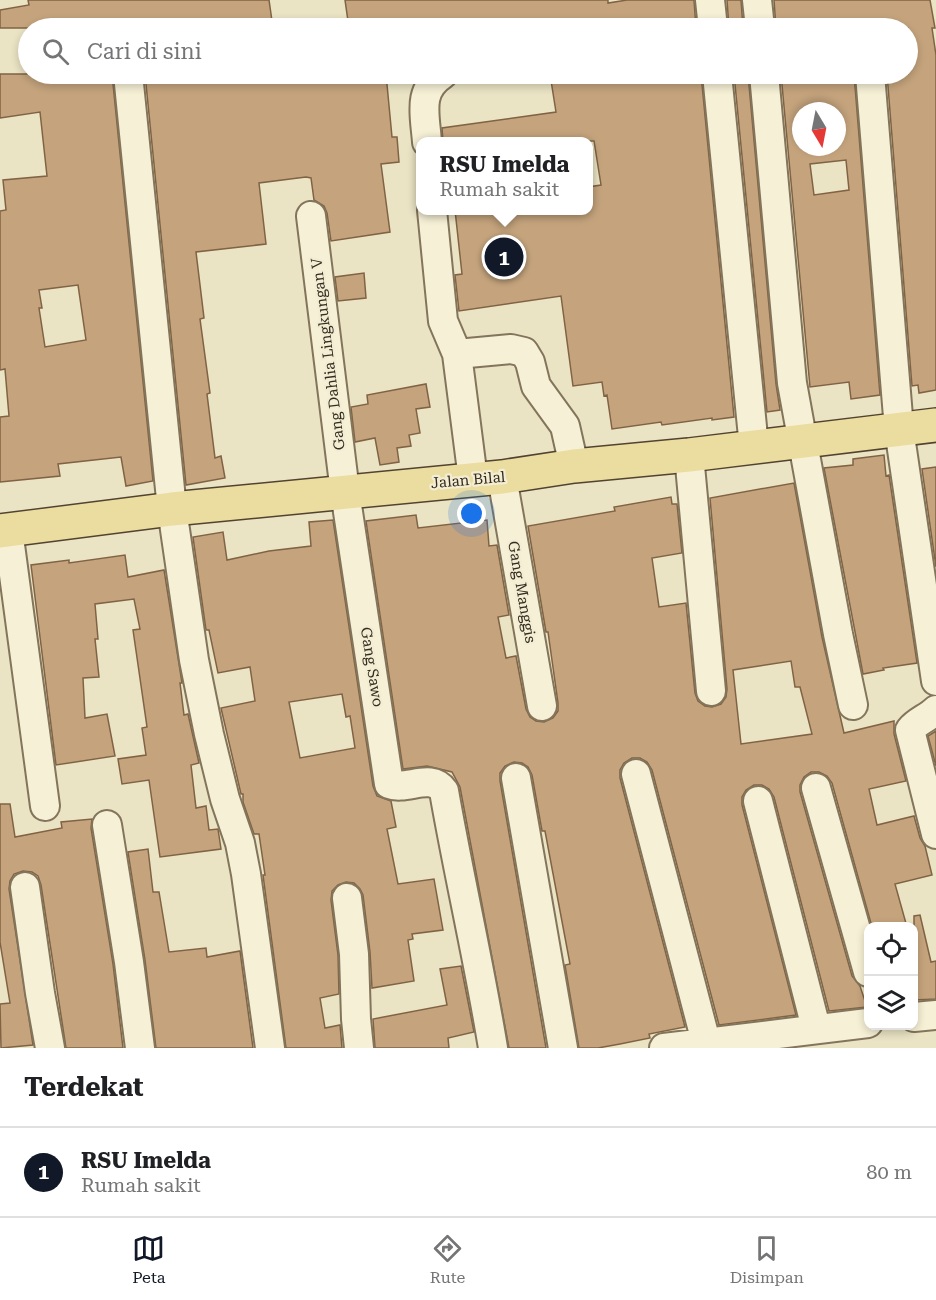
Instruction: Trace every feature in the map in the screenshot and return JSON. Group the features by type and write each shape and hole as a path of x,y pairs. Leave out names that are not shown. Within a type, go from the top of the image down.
{"main road":[{"name":"Jalan Bilal","path":"4,530 172,509 488,478 574,466 689,455 936,425"}],"street":[{"path":"710,0 711,18"},
{"path":"757,0 759,18"},
{"path":"129,84 172,509 194,660 225,799 240,843 270,1048"},
{"path":"427,137 424,95 430,84"},
{"path":"718,84 754,447"},
{"path":"765,84 786,336 802,441 837,634 853,705"},
{"path":"871,84 899,429 936,681"},
{"name":"Gang Manggis","path":"432,215 443,321 457,354 542,706"},
{"name":"Gang Dahlia Lingkungan V","path":"311,216 345,492"},
{"path":"457,354 511,349 524,352 530,362 536,386 565,426 574,466"},
{"path":"689,455 711,691"},
{"name":"Gang Sawo","path":"345,492 389,784 396,787 431,782 439,785 444,791 481,974 493,1048"},
{"path":"4,530 45,806"},
{"path":"936,710 910,730 936,834"},
{"path":"636,774 683,1046 816,1028 854,1032"},
{"path":"516,778 563,1048"},
{"path":"816,788 864,958"},
{"path":"758,801 816,1028"},
{"path":"107,825 140,1048"},
{"path":"25,887 50,1048"},
{"path":"347,898 354,954 359,1048"},
{"path":"918,1017 936,1015"}],"building":[{"path":"28,0 269,0 272,18 18,18 18,28 0,28 0,10 29,5"},
{"path":"345,0 608,0 608,3 627,0 694,0 695,18 348,18"},
{"path":"727,0 741,0 742,18 728,18"},
{"path":"774,0 930,0 935,28 932,28 936,55 936,390 919,393 918,385 912,386 888,84 918,84 918,18 775,18"},
{"path":"0,74 18,74 18,84 113,84 153,481 126,486 121,457 58,464 60,476 0,482 0,417 9,416 5,369 0,370 0,211 6,210 3,180 47,176 40,112 0,118","holes":["78,285 86,340 45,347 39,308 42,308 39,290"]},
{"path":"146,84 387,84 392,137 397,137 399,162 381,164 390,232 331,241 327,213 324,206 314,200 311,178 306,177 259,183 266,244 196,252 204,318 200,319 210,393 207,394 215,458 221,456 225,478 186,485"},
{"path":"552,84 702,84 734,417 662,425 661,422 612,429 607,395 604,396 602,382 573,386 561,296 459,311 455,275 462,274 456,215 593,215 593,186 601,185 593,137 443,137 442,128 556,112"},
{"path":"735,84 749,84 780,410 767,412"},
{"path":"782,84 855,84 880,395 851,399 849,382 810,387","holes":["846,160 849,190 814,195 810,164"]},
{"path":"364,273 366,298 338,301 335,277"},
{"path":"426,384 430,407 416,409 420,433 409,435 411,446 397,448 399,462 380,465 375,438 355,442 351,407 368,404 367,395"},
{"path":"884,455 886,476 889,475 917,663 883,668 884,670 863,674 824,468 853,465 853,459"},
{"path":"936,467 936,567 922,469"},
{"path":"794,483 822,637 844,733 894,721 894,734 906,781 869,789 877,825 914,816 932,875 895,884 906,922 871,922 832,783 827,776 819,772 811,772 804,777 800,785 800,792 852,976 860,986 864,998 864,1007 829,1011 774,797 769,789 762,785 754,785 746,790 742,797 742,805 796,1015 719,1025 652,770 647,762 640,758 632,758 624,763 620,770 620,778 685,1027 649,1034 650,1038 620,1044 598,1048 579,1048 565,965 570,964 545,831 542,831 532,775 528,767 514,762 505,766 500,773 500,781 546,1048 509,1048 460,787 452,772 427,766 403,769 366,521 416,515 418,528 487,520 489,546 497,545 509,615 498,617 506,658 516,656 526,709 530,717 544,722 553,718 558,711 558,703 548,632 546,632 528,526 615,511 614,507 671,497 672,504 677,504 682,553 652,558 659,607 686,603 695,693 698,701 705,706 712,707 721,704 726,697 710,498","holes":["791,661 795,687 800,687 812,734 741,744 733,670"]},
{"path":"333,520 373,786 377,796 391,801 396,827 387,829 398,884 434,879 443,930 412,934 413,939 408,940 414,981 372,988 363,895 354,883 346,882 338,885 332,891 339,994 320,998 325,1028 340,1025 342,1048 286,1048 259,834 254,834 243,802 243,794 241,794 221,708 255,701 250,667 218,673 209,630 206,630 193,537 223,532 227,560 269,551 311,546 309,522","holes":["342,694 346,717 350,716 355,748 300,758 289,702"]},
{"path":"125,555 128,577 164,570 182,683 180,683 184,715 188,714 199,763 191,765 196,808 206,806 209,830 218,829 221,849 160,857 149,780 122,784 118,759 146,755 142,728 147,727 133,630 140,629 134,599 95,604 98,639 95,639 99,677 83,678 85,718 107,714 115,756 56,765 31,565 69,560 69,563"},
{"path":"936,731 936,766 928,736"},
{"path":"0,804 10,804 15,837 62,828 61,822 92,819 91,828 113,964 123,1048 66,1048 41,885 38,876 32,872 23,871 14,874 9,889 33,1045 1,1048 0,1004 10,1003 0,942"},
{"path":"148,849 153,892 159,892 169,952 206,948 207,957 240,951 253,1048 156,1048 128,852"},
{"path":"920,915 931,962 936,961 936,999 918,1000 918,922 914,922 914,916"},
{"path":"461,966 474,1032 448,1038 449,1048 375,1048 373,1019 447,1005 440,969"}],"place":[{"name":"RSU Imelda","path":"504,257"}]}
